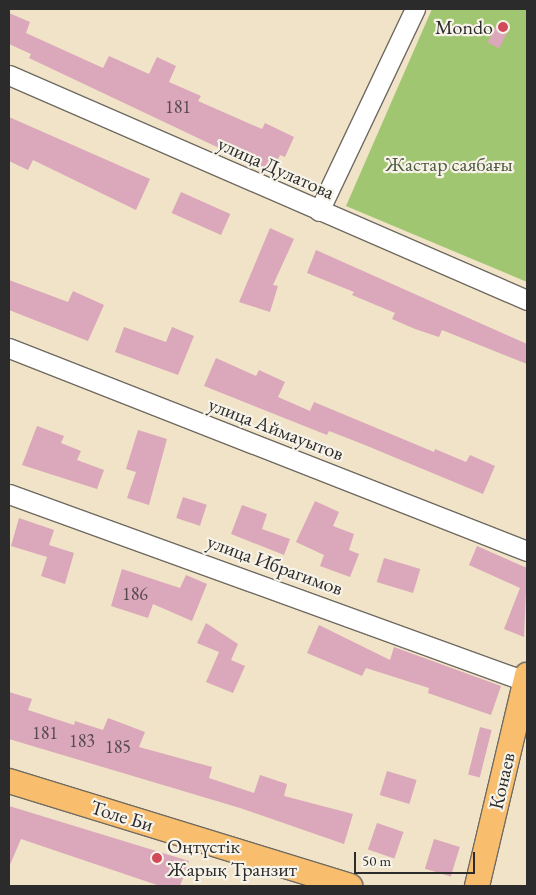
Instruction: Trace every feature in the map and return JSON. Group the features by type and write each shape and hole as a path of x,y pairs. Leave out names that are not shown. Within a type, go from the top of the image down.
{"main road":[{"name":"Конаев","path":"477,886 526,678"},
{"name":"Толе Би","path":"9,781 350,886"}],"street":[{"path":"319,212 415,9"},
{"name":"улица Дулатова","path":"9,75 319,212 527,300"},
{"name":"улица Аймауытов","path":"9,348 527,551"},
{"name":"улица Ибрагимов","path":"9,494 526,678"}],"green space":[{"name":"Жастар саябағы","path":"432,9 527,9 527,282 346,206"}],"building":[{"path":"9,13 30,22 26,33 103,68 109,56 149,74 157,57 176,66 169,82 201,96 198,101 262,129 265,123 294,137 285,157 280,155 272,173 29,58 31,54 9,44"},
{"path":"498,22 510,28 499,48 488,42"},
{"path":"9,117 150,179 136,210 33,160 28,170 9,161"},
{"path":"181,192 230,214 221,235 172,213"},
{"path":"270,228 294,239 273,285 278,286 270,312 239,302"},
{"path":"316,250 527,344 527,364 442,330 439,337 392,319 395,313 352,295 354,292 307,273"},
{"path":"9,280 68,302 73,291 104,305 88,341 9,310"},
{"path":"124,327 166,342 172,327 194,336 178,375 115,352"},
{"path":"216,358 256,376 259,370 285,382 278,397 310,411 314,402 434,452 435,449 466,462 470,455 495,466 483,494 329,431 327,435 204,386"},
{"path":"37,426 64,436 61,443 81,451 77,460 104,470 97,489 22,465"},
{"path":"138,430 167,439 149,505 127,498 136,472 126,469"},
{"path":"183,497 207,505 200,526 176,518"},
{"path":"315,501 339,512 333,526 354,534 349,550 359,554 350,577 320,566 324,555 296,542"},
{"path":"242,505 267,514 262,529 290,539 284,555 231,534"},
{"path":"19,518 54,530 49,545 74,553 65,584 41,576 47,557 11,546"},
{"path":"477,546 527,568 524,637 504,629 520,588 469,565"},
{"path":"384,558 420,569 413,593 377,582"},
{"path":"122,569 180,588 186,575 207,584 192,621 153,604 148,618 111,606"},
{"path":"206,623 238,644 231,660 245,666 233,693 206,682 219,652 197,643"},
{"path":"319,625 390,660 394,647 501,686 491,715 428,693 429,688 366,668 362,676 307,653"},
{"path":"9,692 32,699 28,710 74,725 75,721 103,730 108,718 145,732 139,747 212,767 209,778 254,793 260,775 287,784 284,796 353,814 344,844 240,808 9,739"},
{"path":"480,727 492,730 480,777 468,775"},
{"path":"387,771 417,780 409,804 380,795"},
{"path":"9,806 189,861 180,886 160,886 21,839 9,867"},
{"path":"377,823 403,832 394,859 368,849"},
{"path":"434,839 460,847 451,877 425,869"}],"place":[{"name":"Mondo","path":"503,27"},
{"name":"Оңтүстік Жарық Транзит","path":"157,858"}]}
